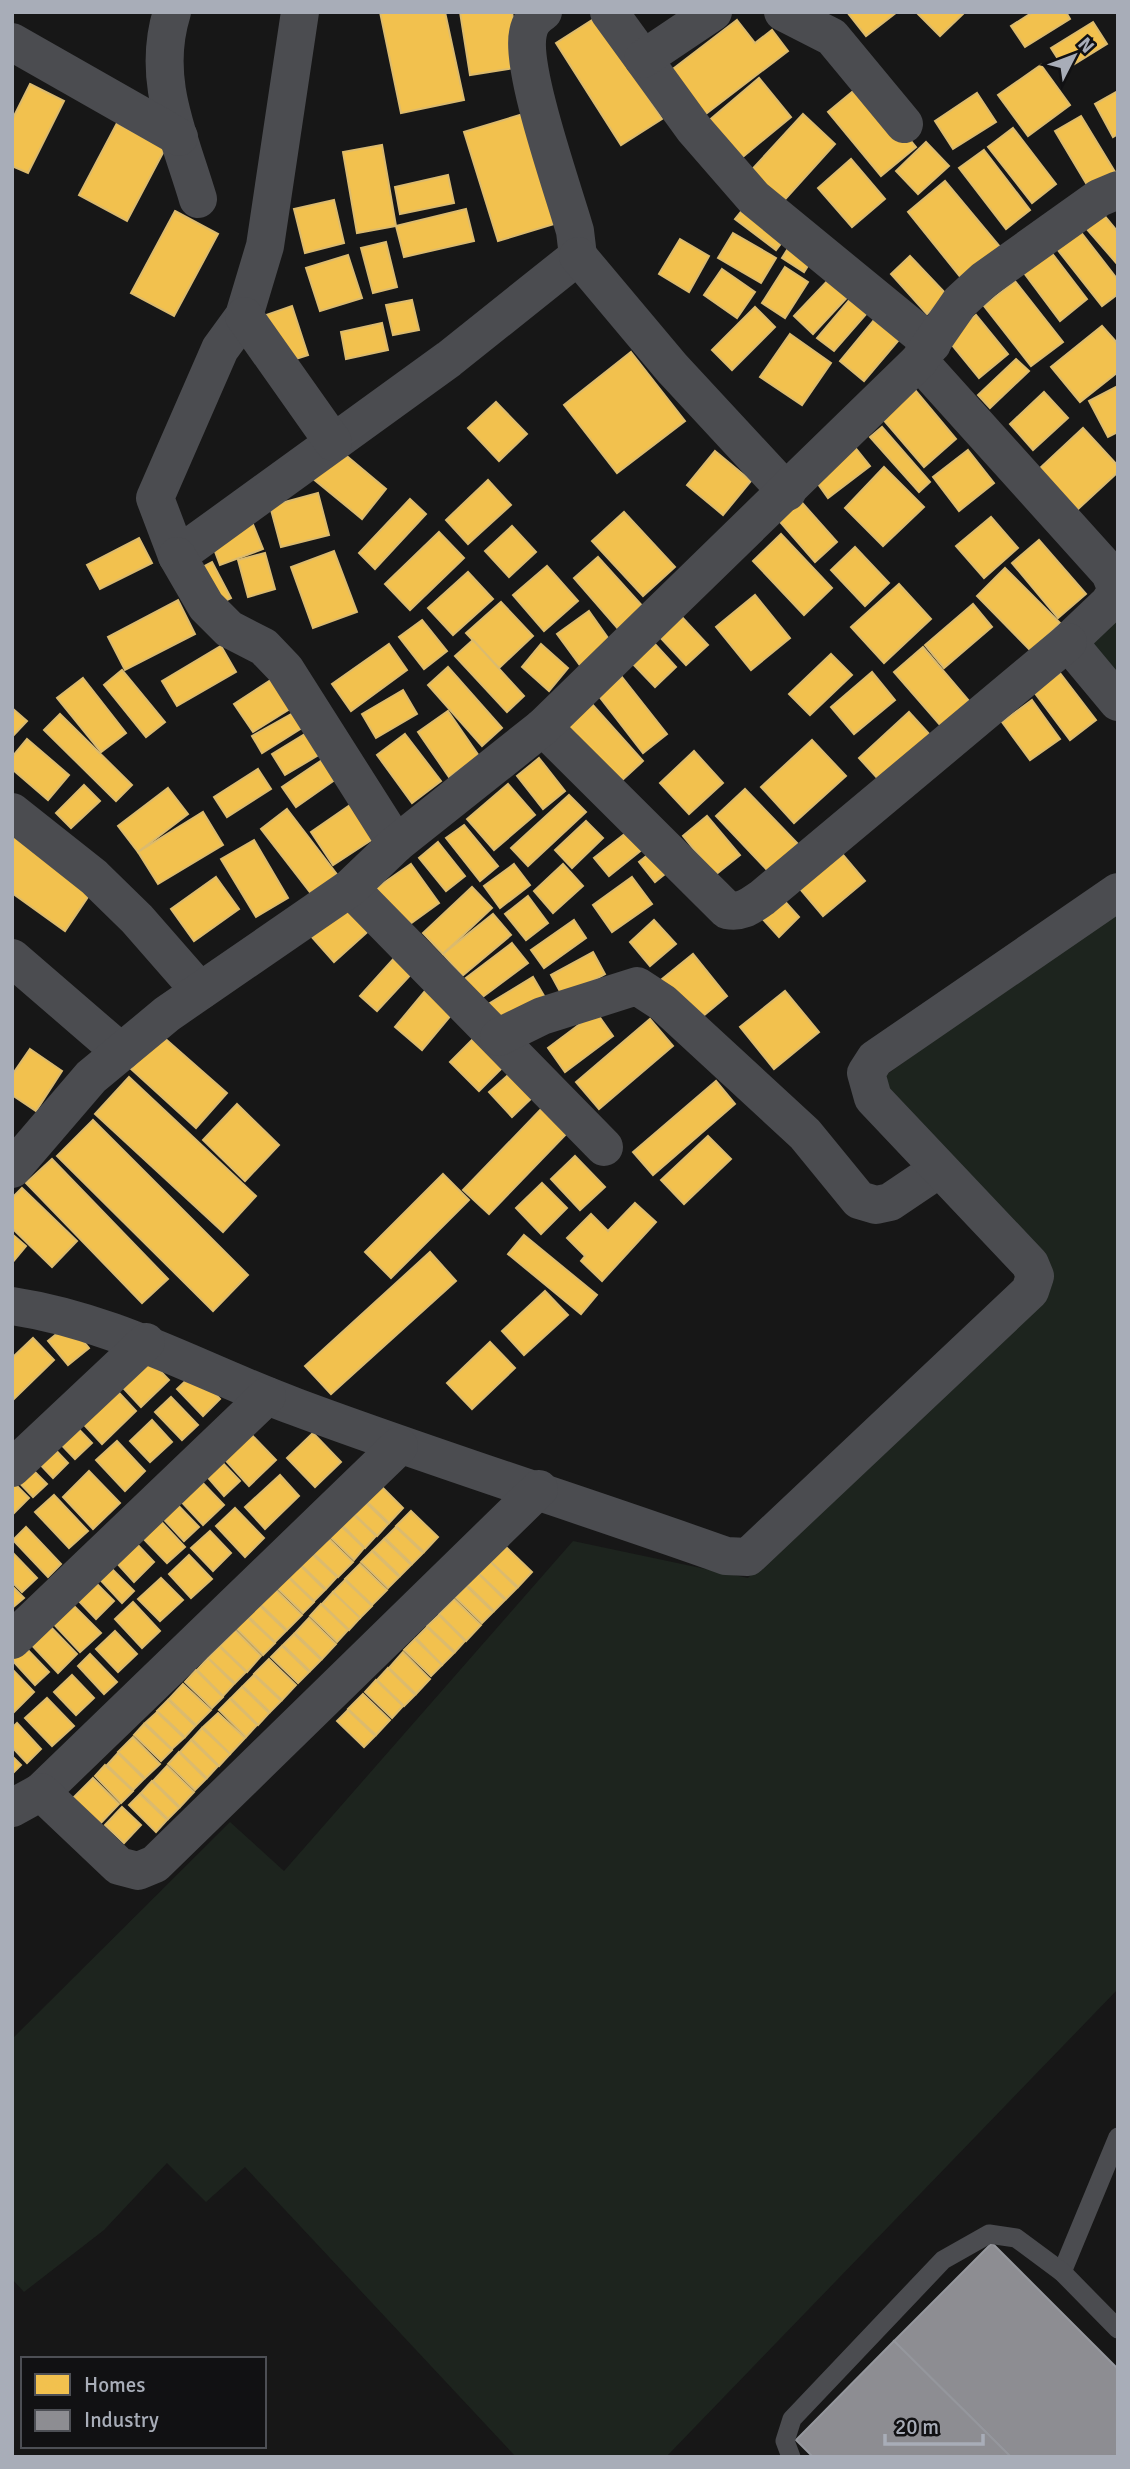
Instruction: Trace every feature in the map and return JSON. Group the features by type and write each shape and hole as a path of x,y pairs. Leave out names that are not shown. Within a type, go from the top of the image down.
{"street":[{"path":"172,12 165,34 162,62 179,137 198,199"},
{"path":"300,12 265,246 244,316 220,349 155,498 177,556 206,606 229,629 264,647 285,669 397,844"},
{"path":"543,12 533,20 527,35 528,68 575,231 578,256 672,368 787,492"},
{"path":"542,727 727,910 744,910 762,898 1068,642 1109,603 1117,590 1110,573 925,353 754,198 694,129 609,12"},
{"path":"643,59 713,12"},
{"path":"783,12 832,37 904,124"},
{"path":"12,42 179,137"},
{"path":"12,1170 91,1077 200,991 350,888 397,844 542,727 787,492 925,353 960,302 984,281 1112,202"},
{"path":"177,556 449,359 578,256"},
{"path":"244,316 333,442"},
{"path":"1068,642 1118,702"},
{"path":"12,812 94,877 137,919 200,991"},
{"path":"350,888 604,1147"},
{"path":"12,1306 61,1314 146,1342 267,1396 399,1446 539,1489 726,1556 748,1557 1030,1291 1035,1276 1030,1264 873,1098 866,1073 875,1059 1118,892"},
{"path":"12,958 121,1052"},
{"path":"499,1037 542,1016 637,986 663,1003 804,1134 859,1200 876,1205 890,1202 939,1169"},
{"path":"12,1468 146,1342"},
{"path":"12,1640 267,1396"},
{"path":"399,1446 27,1800 119,1866 138,1871 155,1864 539,1489"}],"lane":[{"path":"1062,2272 1118,2137"},
{"path":"792,2457 785,2441 792,2419 943,2260 989,2234 1016,2238 1062,2272 1118,2329"}],"shaded area":[{"path":"1118,619 1118,682 1087,644"},
{"path":"1118,905 1118,1989 666,2457 516,2457 245,2167 206,2202 167,2163 104,2230 24,2292 12,2279 12,2039 230,1822 284,1871 573,1541 748,1578 1048,1265 874,1084"}],"building: Homes":[{"path":"380,12 445,12 464,100 401,113"},
{"path":"460,12 512,12 521,67 470,75"},
{"path":"847,12 897,12 866,36"},
{"path":"916,12 965,12 940,36"},
{"path":"1033,12 1066,12 1070,19 1025,47 1011,26"},
{"path":"597,17 662,119 621,145 556,43"},
{"path":"737,20 755,43 772,30 788,51 703,116 669,72"},
{"path":"1093,22 1107,44 1065,70 1051,48"},
{"path":"1041,65 1070,105 1028,136 998,95"},
{"path":"759,78 791,117 739,160 707,122"},
{"path":"863,83 916,147 881,176 828,112"},
{"path":"30,84 64,101 28,173 12,166 12,120"},
{"path":"1118,91 1118,134 1113,137 1095,104"},
{"path":"977,93 996,122 953,149 935,121"},
{"path":"533,111 567,220 498,241 464,132"},
{"path":"803,114 835,144 779,206 746,176"},
{"path":"1081,116 1115,172 1089,188 1055,131"},
{"path":"117,123 165,149 127,221 79,195"},
{"path":"1013,128 1056,184 1032,203 988,147"},
{"path":"926,142 949,166 918,194 896,171"},
{"path":"382,145 396,226 357,233 343,152"},
{"path":"984,150 1030,210 1006,229 959,168"},
{"path":"851,159 885,199 852,227 818,188"},
{"path":"448,175 454,203 400,214 395,187"},
{"path":"945,181 1000,247 962,279 908,212"},
{"path":"334,200 344,243 305,253 294,209"},
{"path":"748,203 789,233 776,250 735,219"},
{"path":"466,209 474,241 404,257 396,226"},
{"path":"175,211 218,234 174,316 131,293"},
{"path":"1103,214 1118,232 1118,265 1086,228"},
{"path":"1080,231 1118,280 1118,294 1102,306 1057,249"},
{"path":"733,233 776,258 761,283 718,258"},
{"path":"680,239 709,256 689,292 659,274"},
{"path":"794,239 816,253 804,272 782,258"},
{"path":"386,242 397,287 373,293 361,248"},
{"path":"1051,252 1087,299 1060,321 1024,273"},
{"path":"348,255 362,298 320,311 306,268"},
{"path":"910,256 947,295 927,314 891,274"},
{"path":"785,267 808,282 785,318 762,303"},
{"path":"722,269 755,292 737,318 704,295"},
{"path":"835,273 854,290 813,334 794,316"},
{"path":"1015,281 1063,342 1031,366 984,306"},
{"path":"851,298 867,313 834,351 817,338"},
{"path":"412,300 419,330 393,335 386,305"},
{"path":"292,306 308,355 283,363 266,315"},
{"path":"755,307 775,327 732,370 712,350"},
{"path":"884,308 908,329 864,381 840,361"},
{"path":"976,315 1008,354 979,378 947,339"},
{"path":"382,323 388,350 346,359 341,332"},
{"path":"1102,326 1118,344 1118,372 1080,402 1051,367"},
{"path":"790,334 831,363 802,405 760,377"},
{"path":"631,352 685,421 617,473 564,405"},
{"path":"1016,359 1029,371 990,408 978,395"},
{"path":"1118,386 1118,432 1108,437 1089,401"},
{"path":"915,390 956,439 924,467 882,418"},
{"path":"1044,392 1068,418 1033,450 1010,424"},
{"path":"496,402 527,434 499,461 468,428"},
{"path":"882,427 930,482 919,492 870,437"},
{"path":"1083,428 1118,466 1118,472 1077,510 1039,469"},
{"path":"854,446 870,466 828,498 813,477"},
{"path":"336,447 386,489 362,519 311,477"},
{"path":"968,450 994,483 959,511 933,477"},
{"path":"715,451 751,481 723,515 687,485"},
{"path":"884,467 924,507 883,546 845,508"},
{"path":"488,480 511,505 468,544 446,520"},
{"path":"318,493 329,535 281,547 270,506"},
{"path":"797,497 837,542 815,562 775,516"},
{"path":"410,499 426,514 375,569 359,553"},
{"path":"624,512 675,567 643,596 592,541"},
{"path":"991,517 1018,548 984,578 956,546"},
{"path":"252,522 263,549 220,565 210,538"},
{"path":"512,526 536,552 509,577 485,551"},
{"path":"439,532 464,558 410,610 385,584"},
{"path":"781,534 832,588 804,615 753,561"},
{"path":"139,538 152,563 100,589 87,565"},
{"path":"1039,540 1086,594 1058,618 1012,563"},
{"path":"855,547 889,583 865,606 831,570"},
{"path":"334,551 357,612 313,628 291,567"},
{"path":"265,553 275,589 248,597 238,560"},
{"path":"598,557 645,609 620,631 574,578"},
{"path":"212,562 231,598 213,607 195,571"},
{"path":"547,566 578,601 544,631 513,595"},
{"path":"1005,568 1060,623 1031,651 977,596"},
{"path":"468,572 493,599 453,635 428,608"},
{"path":"899,584 931,619 884,663 851,627"},
{"path":"755,595 790,638 751,670 716,627"},
{"path":"178,600 195,634 125,670 108,637"},
{"path":"501,602 533,636 499,668 466,633"},
{"path":"973,604 992,627 944,668 925,645"},
{"path":"589,611 613,645 582,668 557,634"},
{"path":"680,615 708,645 686,665 658,635"},
{"path":"422,620 447,651 424,669 399,637"},
{"path":"473,640 524,696 507,712 455,656"},
{"path":"654,643 676,667 655,687 632,663"},
{"path":"389,644 407,670 351,711 332,684"},
{"path":"541,644 568,668 549,691 522,667"},
{"path":"221,646 236,672 177,706 162,681"},
{"path":"923,647 969,701 941,726 894,672"},
{"path":"831,654 852,675 810,715 789,694"},
{"path":"448,667 502,728 482,746 428,685"},
{"path":"122,670 165,722 146,737 104,685"},
{"path":"872,672 895,700 854,734 831,707"},
{"path":"1060,673 1096,720 1070,740 1034,692"},
{"path":"622,677 667,734 643,753 598,695"},
{"path":"83,678 126,733 101,752 57,698"},
{"path":"274,678 293,707 253,732 234,704"},
{"path":"403,690 417,714 376,738 362,714"},
{"path":"1032,700 1060,739 1030,760 1002,722"},
{"path":"591,703 643,761 619,783 567,726"},
{"path":"12,708 27,721 12,737"},
{"path":"448,711 479,756 449,777 418,732"},
{"path":"909,712 930,735 880,781 859,758"},
{"path":"293,713 302,728 262,753 252,736"},
{"path":"60,714 132,785 116,801 44,730"},
{"path":"310,731 322,753 285,775 272,754"},
{"path":"405,734 441,781 412,803 377,755"},
{"path":"27,739 69,775 48,800 12,769 12,757"},
{"path":"812,740 846,776 794,823 761,787"},
{"path":"694,751 723,783 689,814 660,783"},
{"path":"539,758 565,791 543,809 517,776"},
{"path":"322,760 336,779 296,807 282,787"},
{"path":"258,769 271,789 227,817 214,797"},
{"path":"508,784 535,815 494,850 467,819"},
{"path":"84,785 100,801 71,828 56,813"},
{"path":"168,788 188,814 138,852 118,826"},
{"path":"745,789 798,844 768,871 716,816"},
{"path":"569,795 586,812 528,866 511,848"},
{"path":"356,801 379,835 333,865 311,832"},
{"path":"287,809 339,877 313,896 261,829"},
{"path":"203,812 223,845 158,884 138,852"},
{"path":"707,816 740,855 715,875 683,836"},
{"path":"586,821 603,838 572,868 555,850"},
{"path":"464,825 498,866 480,881 446,838"},
{"path":"12,826 96,885 65,931 12,893"},
{"path":"635,826 649,844 609,876 594,858"},
{"path":"254,840 288,898 256,917 221,859"},
{"path":"438,842 465,876 446,891 419,858"},
{"path":"660,845 676,865 655,882 639,862"},
{"path":"838,849 865,881 823,916 796,884"},
{"path":"411,864 439,903 403,929 375,889"},
{"path":"514,864 530,885 500,908 484,886"},
{"path":"563,864 583,886 553,913 534,891"},
{"path":"216,877 239,909 194,941 171,909"},
{"path":"632,877 652,904 612,932 593,905"},
{"path":"472,887 492,908 443,954 423,933"},
{"path":"528,896 548,923 526,940 505,914"},
{"path":"780,896 799,917 779,937 759,915"},
{"path":"350,901 373,927 334,962 311,936"},
{"path":"493,914 511,935 462,976 443,954"},
{"path":"574,920 586,938 544,968 531,950"},
{"path":"654,920 676,944 650,966 630,942"},
{"path":"512,943 528,963 477,1001 462,981"},
{"path":"593,952 605,974 563,997 551,975"},
{"path":"693,954 727,996 696,1022 661,980"},
{"path":"397,955 414,971 377,1011 360,996"},
{"path":"533,977 547,1001 499,1030 485,1006"},
{"path":"425,991 452,1014 422,1050 395,1027"},
{"path":"785,991 819,1032 774,1069 740,1027"},
{"path":"596,1012 613,1036 565,1072 548,1048"},
{"path":"650,1019 673,1046 599,1109 576,1082"},
{"path":"161,1035 227,1093 196,1128 131,1069"},
{"path":"476,1036 505,1065 479,1091 450,1062"},
{"path":"30,1049 62,1071 36,1111 12,1095 12,1075"},
{"path":"516,1068 538,1092 512,1117 489,1092"},
{"path":"129,1077 256,1196 223,1232 95,1114"},
{"path":"716,1081 735,1104 653,1175 633,1152"},
{"path":"237,1104 279,1145 245,1181 203,1140"},
{"path":"545,1105 570,1130 489,1214 463,1190"},
{"path":"93,1120 248,1275 213,1311 57,1156"},
{"path":"708,1136 731,1159 684,1204 661,1180"},
{"path":"575,1156 605,1187 580,1210 551,1179"},
{"path":"52,1159 168,1279 142,1303 26,1183"},
{"path":"443,1174 469,1200 391,1278 365,1252"},
{"path":"542,1183 567,1208 541,1234 516,1208"},
{"path":"22,1188 77,1241 52,1267 12,1228 12,1198"},
{"path":"635,1203 656,1222 602,1281 581,1261 585,1256 567,1238 591,1214 608,1231"},
{"path":"12,1234 26,1246 12,1263"},
{"path":"524,1235 597,1295 581,1314 508,1254"},
{"path":"430,1252 456,1281 331,1394 305,1366"},
{"path":"545,1291 568,1315 524,1355 502,1331"},
{"path":"69,1324 89,1348 68,1365 48,1341"},
{"path":"33,1338 54,1360 12,1401 12,1358"},
{"path":"490,1342 515,1368 472,1409 447,1383"},
{"path":"142,1352 169,1380 141,1407 114,1378"},
{"path":"195,1372 220,1399 203,1416 177,1389"},
{"path":"109,1382 136,1411 102,1444 75,1415"},
{"path":"171,1397 198,1425 182,1440 155,1412"},
{"path":"69,1419 92,1443 75,1459 52,1435"},
{"path":"152,1420 172,1442 150,1462 130,1441"},
{"path":"245,1428 276,1460 249,1486 219,1453"},
{"path":"313,1433 341,1462 315,1487 287,1458"},
{"path":"117,1441 145,1471 125,1491 96,1460"},
{"path":"49,1443 68,1463 53,1478 34,1458"},
{"path":"218,1458 240,1481 224,1496 204,1473"},
{"path":"26,1463 47,1484 33,1497 12,1475"},
{"path":"89,1471 120,1503 93,1529 63,1497"},
{"path":"280,1475 299,1496 265,1529 245,1507"},
{"path":"198,1478 224,1505 203,1525 177,1497"},
{"path":"12,1481 29,1498 12,1515"},
{"path":"377,1482 403,1508 389,1523 362,1497"},
{"path":"54,1495 88,1531 69,1548 35,1512"},
{"path":"171,1498 199,1527 184,1541 156,1511"},
{"path":"361,1498 388,1524 377,1536 350,1510"},
{"path":"235,1508 264,1538 245,1557 216,1526"},
{"path":"349,1510 376,1536 365,1548 338,1521"},
{"path":"411,1511 438,1537 424,1552 396,1526"},
{"path":"156,1516 185,1547 167,1563 138,1533"},
{"path":"338,1523 364,1548 354,1560 327,1534"},
{"path":"26,1527 61,1564 48,1577 13,1540"},
{"path":"396,1527 423,1553 412,1564 385,1538"},
{"path":"210,1531 231,1553 213,1571 191,1548"},
{"path":"326,1536 353,1562 338,1577 311,1551"},
{"path":"384,1539 411,1565 400,1576 373,1550"},
{"path":"135,1542 154,1562 134,1582 115,1561"},
{"path":"505,1546 532,1572 518,1587 490,1561"},
{"path":"372,1551 399,1577 388,1588 361,1562"},
{"path":"12,1552 37,1578 22,1592 12,1582"},
{"path":"310,1552 337,1577 326,1589 299,1563"},
{"path":"189,1555 212,1579 191,1598 169,1574"},
{"path":"490,1561 517,1588 506,1599 478,1573"},
{"path":"106,1563 134,1591 122,1603 94,1573"},
{"path":"299,1564 325,1590 314,1601 287,1575"},
{"path":"360,1564 387,1590 372,1605 345,1579"},
{"path":"478,1573 505,1600 494,1611 467,1585"},
{"path":"287,1576 314,1602 303,1613 276,1587"},
{"path":"161,1578 183,1600 160,1621 138,1599"},
{"path":"92,1579 114,1601 96,1619 75,1597"},
{"path":"345,1580 372,1606 360,1618 333,1592"},
{"path":"12,1586 24,1598 12,1608"},
{"path":"466,1586 493,1612 482,1623 455,1597"},
{"path":"275,1589 302,1615 287,1630 260,1604"},
{"path":"333,1592 360,1618 349,1630 322,1604"},
{"path":"454,1599 481,1625 466,1641 439,1614"},
{"path":"69,1601 101,1633 80,1652 49,1619"},
{"path":"133,1602 160,1631 142,1648 115,1619"},
{"path":"321,1604 348,1630 337,1642 310,1616"},
{"path":"259,1605 286,1631 275,1642 248,1616"},
{"path":"439,1615 465,1641 455,1652 427,1626"},
{"path":"247,1617 275,1643 263,1655 236,1628"},
{"path":"309,1618 336,1644 322,1659 295,1633"},
{"path":"44,1620 77,1654 58,1673 26,1639"},
{"path":"427,1627 454,1653 442,1665 416,1638"},
{"path":"235,1630 261,1656 247,1672 220,1646"},
{"path":"115,1631 137,1654 118,1672 96,1649"},
{"path":"294,1634 321,1660 310,1671 283,1645"},
{"path":"415,1639 442,1665 431,1676 404,1650"},
{"path":"24,1646 49,1672 35,1685 12,1660"},
{"path":"219,1646 246,1672 235,1683 208,1658"},
{"path":"282,1646 309,1672 298,1683 271,1657"},
{"path":"403,1652 430,1679 416,1694 389,1668"},
{"path":"90,1654 117,1682 104,1694 78,1666"},
{"path":"208,1658 234,1684 223,1696 197,1670"},
{"path":"269,1659 296,1685 282,1700 254,1674"},
{"path":"388,1668 415,1695 404,1706 377,1680"},
{"path":"12,1669 34,1692 12,1714"},
{"path":"196,1670 223,1697 212,1708 185,1682"},
{"path":"72,1675 94,1698 76,1715 54,1692"},
{"path":"254,1675 281,1701 270,1712 243,1686"},
{"path":"376,1680 403,1706 392,1718 365,1692"},
{"path":"183,1684 211,1710 196,1725 169,1699"},
{"path":"242,1687 269,1713 258,1725 231,1698"},
{"path":"363,1694 390,1720 376,1735 348,1709"},
{"path":"47,1698 74,1726 52,1746 25,1718"},
{"path":"230,1699 257,1725 246,1737 219,1710"},
{"path":"168,1700 195,1726 185,1737 157,1711"},
{"path":"348,1710 375,1736 364,1747 337,1721"},
{"path":"157,1712 184,1738 172,1749 145,1723"},
{"path":"218,1713 245,1738 230,1754 203,1727"},
{"path":"17,1723 41,1749 27,1763 12,1747 12,1728"},
{"path":"144,1724 172,1750 161,1761 134,1735"},
{"path":"202,1728 230,1754 219,1766 192,1739"},
{"path":"133,1737 160,1764 145,1778 118,1752"},
{"path":"191,1740 218,1766 207,1778 180,1752"},
{"path":"179,1752 206,1779 195,1790 168,1764"},
{"path":"118,1753 144,1779 133,1790 107,1765"},
{"path":"12,1756 21,1765 12,1774"},
{"path":"105,1765 133,1791 121,1803 95,1776"},
{"path":"167,1766 194,1792 180,1807 153,1781"},
{"path":"93,1778 119,1804 97,1827 71,1800"},
{"path":"152,1781 179,1808 168,1819 141,1793"},
{"path":"140,1794 167,1820 156,1832 129,1805"},
{"path":"122,1807 141,1825 124,1843 105,1825"}],"building: Industry":[{"path":"992,2243 1118,2369 1118,2457 1011,2457 894,2341"},
{"path":"894,2341 1011,2457 813,2457 796,2440"}]}
